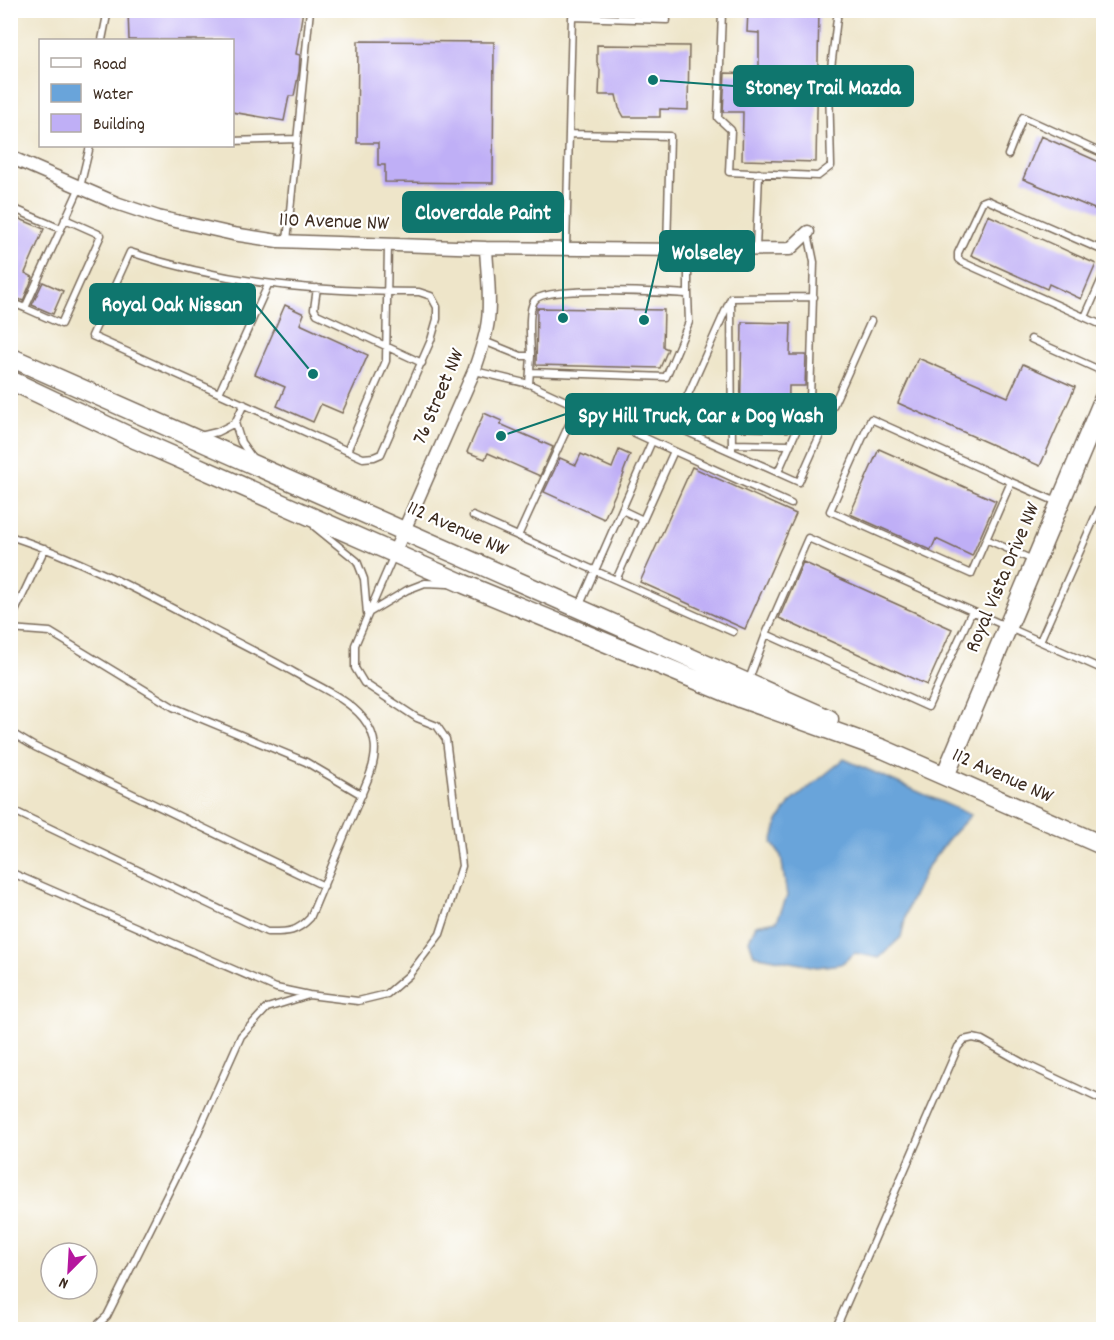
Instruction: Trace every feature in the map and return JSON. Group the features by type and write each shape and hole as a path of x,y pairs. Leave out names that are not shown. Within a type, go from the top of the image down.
{"street":[{"name":"110 Avenue NW","path":"10,157 116,203 158,217 233,234 286,241 486,248 790,249 807,232"},
{"name":"76 Street NW","path":"394,553 474,371 484,340 489,308 486,248"},
{"name":"112 Avenue NW","path":"10,357 815,712 883,749"},
{"name":"112 Avenue NW","path":"10,380 136,440 464,584 740,698 883,749 1104,846"},
{"name":"Royal Vista Drive NW","path":"945,776 1104,398"}],"lane":[{"path":"102,39 108,10"},
{"path":"286,241 310,10"},
{"path":"724,10 722,12 718,118 731,130 729,172 818,176 831,166 829,85 838,10"},
{"path":"566,248 572,17 667,20"},
{"path":"1008,155 1023,117 1104,154"},
{"path":"569,134 670,136 667,250"},
{"path":"234,141 297,139"},
{"path":"26,308 80,187 90,147"},
{"path":"756,249 759,173"},
{"path":"1104,251 987,200 982,202 958,254 962,262 1104,326"},
{"path":"10,207 61,229"},
{"path":"10,302 61,324 101,235 65,219"},
{"path":"778,472 810,400 814,262 807,232"},
{"path":"347,450 386,361 388,244"},
{"path":"530,372 666,377 689,322 688,250"},
{"path":"130,252 171,266 268,285 387,291 426,293 434,299 437,307 436,319 422,363 381,453 374,457 363,458 92,336 130,252"},
{"path":"1085,317 1104,274"},
{"path":"219,393 268,285"},
{"path":"317,288 314,309 317,314 422,363"},
{"path":"529,384 531,311 537,297 565,291 688,294"},
{"path":"731,298 814,297"},
{"path":"731,298 732,452"},
{"path":"731,298 674,426 799,482 871,321"},
{"path":"1031,339 1104,372"},
{"path":"484,340 520,356 531,356"},
{"path":"474,371 529,384 790,504"},
{"path":"244,404 236,423 236,431 259,467"},
{"path":"518,536 577,407"},
{"path":"1011,482 970,574 830,511 871,419 1060,504"},
{"path":"194,438 218,432 236,423"},
{"path":"579,608 652,441"},
{"path":"732,444 790,445"},
{"path":"616,580 674,451"},
{"path":"1040,642 1104,497"},
{"path":"286,506 336,542 357,561 364,579 367,614"},
{"path":"622,510 643,520"},
{"path":"472,516 733,632"},
{"path":"10,537 45,548 132,586 281,665 346,703 364,719 374,738 376,756 310,918 300,928 285,932 267,932 10,809"},
{"path":"748,682 766,634 808,538 1104,670"},
{"path":"986,539 1036,561"},
{"path":"10,622 45,548"},
{"path":"10,872 276,988 358,1001 387,994 409,975 440,934 462,866 446,739 437,726 417,718 364,683 355,668 355,645 394,553"},
{"path":"367,614 407,590 425,584 464,584"},
{"path":"766,634 928,707 972,611"},
{"path":"10,629 50,632 173,707 306,762 362,795"},
{"path":"10,732 46,752 324,886"},
{"path":"92,1329 107,1317 196,1137 241,1036 267,1008 309,995"},
{"path":"835,1329 958,1047 964,1040 973,1038 982,1040 1023,1063 1104,1101"}],"water":[{"path":"844,759 971,815 950,837 926,869 908,907 901,937 879,958 855,953 841,964 817,967 754,955 749,940 756,925 777,921 787,896 781,856 772,843 778,821 790,803"}],"building":[{"path":"128,10 303,10 296,54 300,55 299,72 294,96 289,96 284,121 234,112 234,39 129,39"},
{"path":"748,10 819,10 816,162 742,160 743,112 723,112 725,73 759,74 759,33 747,32"},
{"path":"358,41 494,42 493,183 385,182 385,165 378,165 378,143 357,143"},
{"path":"597,45 689,46 688,110 660,109 660,117 624,117 616,95 599,95 600,70 597,62"},
{"path":"1041,136 1104,164 1104,213 1023,179"},
{"path":"10,215 44,229 25,273 33,277 23,301 10,295"},
{"path":"988,215 1096,264 1081,299 1049,284 1047,289 971,255"},
{"path":"43,282 63,291 53,314 32,305"},
{"path":"285,305 304,314 300,324 368,355 342,413 321,404 313,422 277,406 285,387 255,374"},
{"path":"537,308 664,310 663,347 668,349 660,368 536,365"},
{"path":"742,322 791,323 790,355 806,355 805,386 789,386 788,432 740,431"},
{"path":"918,358 1008,397 1023,364 1075,387 1040,466 898,403"},
{"path":"484,413 502,421 500,424 553,447 540,476 488,453 485,459 467,452"},
{"path":"879,449 996,501 972,556 936,539 931,550 850,514"},
{"path":"619,450 630,455 604,519 544,492 560,458 576,465 581,454 612,468"},
{"path":"692,467 796,514 745,629 640,582"},
{"path":"803,562 952,629 927,685 779,618"}],"place":[{"name":"Stoney Trail Mazda","path":"653,80"},
{"name":"Cloverdale Paint","path":"563,318"},
{"name":"Wolseley","path":"644,320"},
{"name":"Royal Oak Nissan","path":"313,374"},
{"name":"Spy Hill Truck, Car & Dog Wash","path":"501,436"}]}
